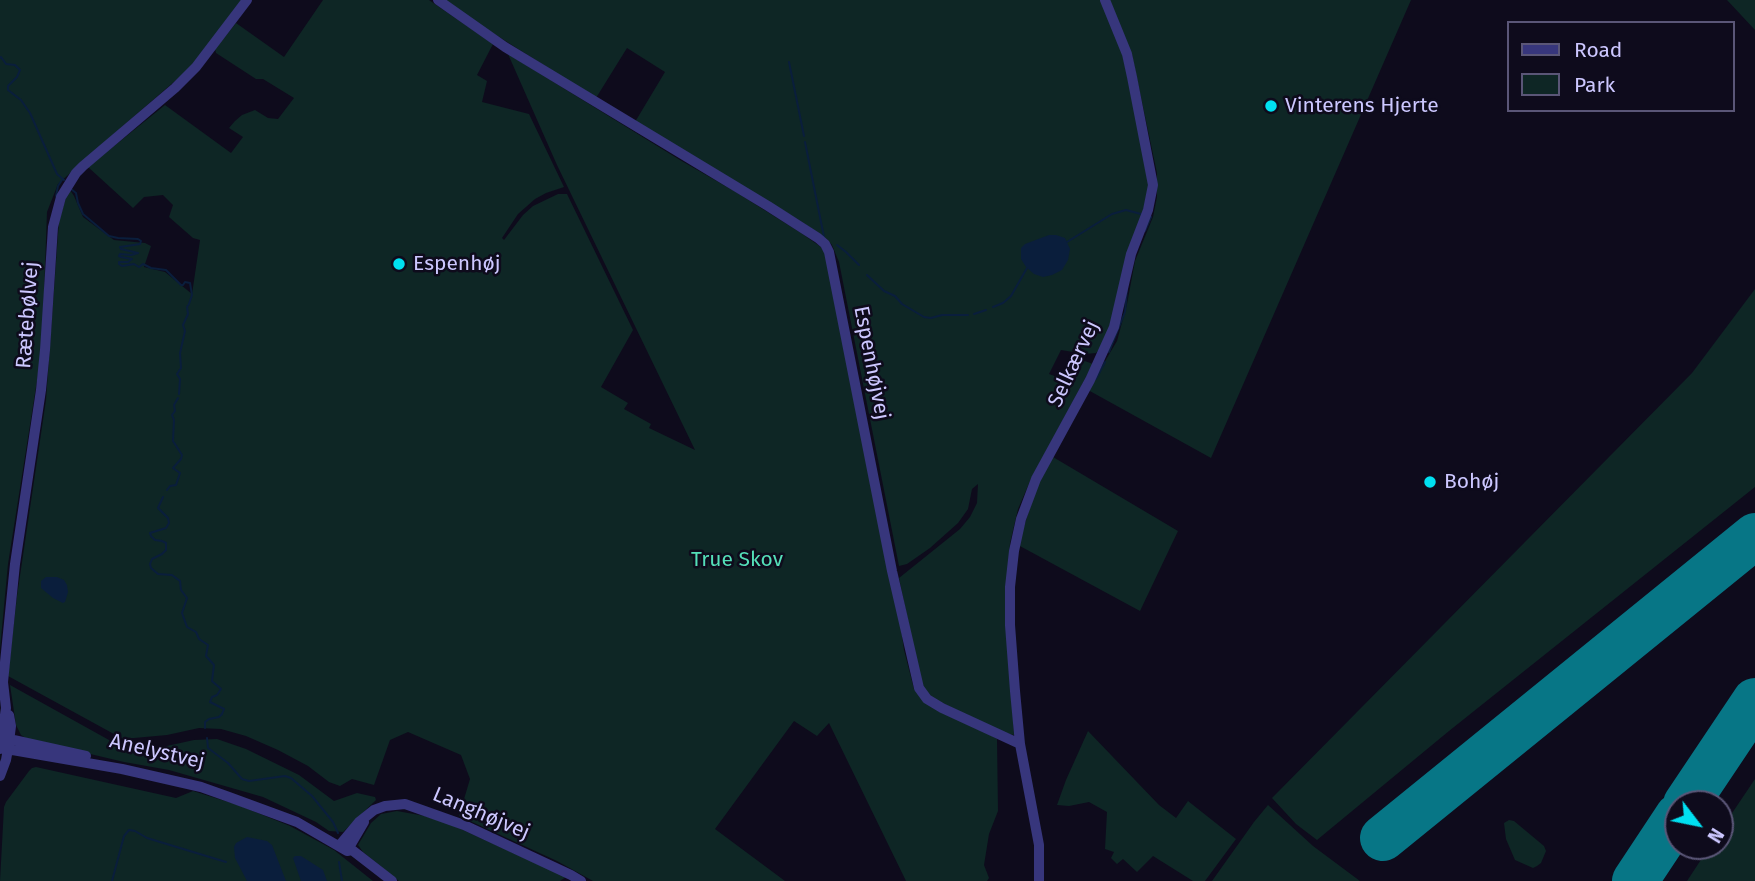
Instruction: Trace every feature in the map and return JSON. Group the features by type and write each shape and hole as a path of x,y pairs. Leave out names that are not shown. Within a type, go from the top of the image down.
{"street":[{"name":"Rætebølvej","path":"3,744 11,726 3,682 15,564 46,350 53,227 61,197 83,166 196,67 247,0"},
{"name":"Espenhøjvej","path":"438,0 505,47 768,206 825,244 829,252 892,571 919,688 927,699 942,708 1020,744"},
{"name":"Selkærvej","path":"1020,744 1010,625 1013,551 1018,529 1036,479 1107,345 1131,254 1152,197 1153,185 1132,76 1105,0"},
{"path":"0,776 6,760 3,744"},
{"name":"Anelystvej","path":"3,744 170,779 220,793 298,822 343,848 352,850 392,881"},
{"path":"1020,744 1039,845 1039,881"},
{"name":"Langhøjvej","path":"343,848 374,810 405,804 464,825 582,881"},
{"name":"Anelystvej","path":"343,848 349,856 383,881"}],"green space":[{"path":"0,0 242,0 190,68 58,184 47,212 42,349 8,564 0,649"},
{"name":"True Skov","path":"323,0 429,0 493,44 477,75 487,81 482,102 529,114 564,187 535,199 518,214 502,238 504,240 533,206 558,194 567,194 633,330 601,387 628,403 624,409 651,424 649,428 695,450 557,165 508,54 821,247 826,254 914,689 997,739 998,811 989,834 984,865 989,878 987,881 906,881 829,723 817,736 794,721 715,829 785,881 593,881 557,861 459,816 470,779 461,755 408,732 390,740 374,785 352,779 340,786 278,750 221,729 199,728 167,735 123,739 8,676 46,400 59,221 67,194 70,190 83,217 114,240 151,246 144,267 165,272 192,294 200,240 193,238 169,217 173,205 163,195 144,197 133,208 88,167 165,105 231,153 243,137 229,128 235,121 255,110 268,118 278,119 294,98 263,79 256,79 216,53 215,49 236,23 284,57"},
{"path":"443,0 1102,0 1122,51 1149,190 1110,326 1101,348 1096,353 1085,354 1061,350 1049,374 1071,382 1082,360 1093,364 1031,479 1018,509 1010,543 1007,584 1014,735 997,731 929,696 921,683 899,578 960,529 977,503 978,484 972,489 968,509 958,523 930,548 907,564 899,566 839,262 832,245 799,220 635,122 665,72 627,48 596,98"},
{"path":"1108,0 1411,0 1211,458 1088,390 1117,341 1135,261 1153,217 1157,197 1157,173 1132,55"},
{"path":"1727,0 1755,0 1755,30"},
{"path":"1755,289 1755,487 1317,840 1296,824 1272,798 1692,373"},
{"path":"1053,457 1178,531 1140,611 1018,545 1039,480"},
{"path":"10,685 127,750 144,751 194,740 217,739 246,749 299,775 334,801 357,793 375,797 376,800 343,832 329,831 263,797 169,770 27,739 21,735 16,725"},
{"path":"1088,731 1159,805 1176,818 1188,801 1236,839 1205,881 1193,881 1153,856 1137,872 1123,859 1117,864 1111,858 1114,852 1105,849 1107,812 1089,802 1069,806 1057,805"},
{"path":"36,767 176,798 193,791 238,805 290,826 334,850 373,881 0,881 4,807 29,771"},
{"path":"1755,779 1755,881 1687,881 1701,860 1734,860 1734,810"},
{"path":"1268,805 1313,846 1360,881 1212,881"},
{"path":"397,811 452,825 566,877 560,881 399,881 358,845 371,823 381,814"},
{"path":"1514,821 1544,846 1546,851 1537,866 1533,868 1515,860 1506,839 1504,823"}],"water":[{"path":"1049,235 1065,238 1070,249 1062,270 1043,277 1026,267 1021,259 1021,248"},
{"path":"46,577 64,580 68,592 65,602 53,598 41,588 41,581"},
{"path":"247,837 267,841 272,845 286,881 247,881 235,858 234,847"},
{"path":"301,856 323,870 327,881 301,881 293,858"}],"waterway":[{"path":"0,58 20,70 8,90 21,100 30,113 57,174 64,180"},
{"path":"789,62 804,136"},
{"path":"805,142 824,237"},
{"path":"56,196 62,180"},
{"path":"71,189 76,193 83,214 109,236 141,241 140,244 120,247 138,253 120,254 121,257 132,259 119,264 134,264 139,267 143,264 166,270 181,285 190,283 192,295 183,325 185,331 180,353 181,368 177,374 180,379 179,394"},
{"path":"1067,242 1112,214 1126,210 1141,214"},
{"path":"1145,231 1151,217"},
{"path":"837,245 859,265"},
{"path":"993,307 1011,296 1027,268"},
{"path":"867,275 884,291 924,317 968,315"},
{"path":"1109,352 1125,312 1127,290"},
{"path":"974,314 986,310"},
{"path":"1096,379 1105,362"},
{"path":"167,490 176,485 180,473 173,468 182,455 173,441 172,415 178,398"},
{"path":"163,497 158,508 168,518 169,523 166,528 150,533 155,540 166,543 166,550 152,559 150,564 158,574 172,575 180,581 181,590 187,598 182,613 187,627 208,645 206,656 214,665 212,681 221,689 210,702 224,709 219,717 205,722 205,728"},
{"path":"207,738 208,748 228,763 242,779 249,781 285,776 291,778 312,796 333,822 338,833"},
{"path":"112,881 124,836 129,830 226,862"},
{"path":"339,862 342,881"}],"runway":[{"path":"1383,838 1755,536"},
{"path":"1695,790 1755,701"},
{"path":"1635,881 1664,837"}],"place":[{"name":"Vinterens Hjerte","path":"1271,106"},
{"name":"Espenhøj","path":"399,264"},
{"name":"Bohøj","path":"1430,482"}]}
